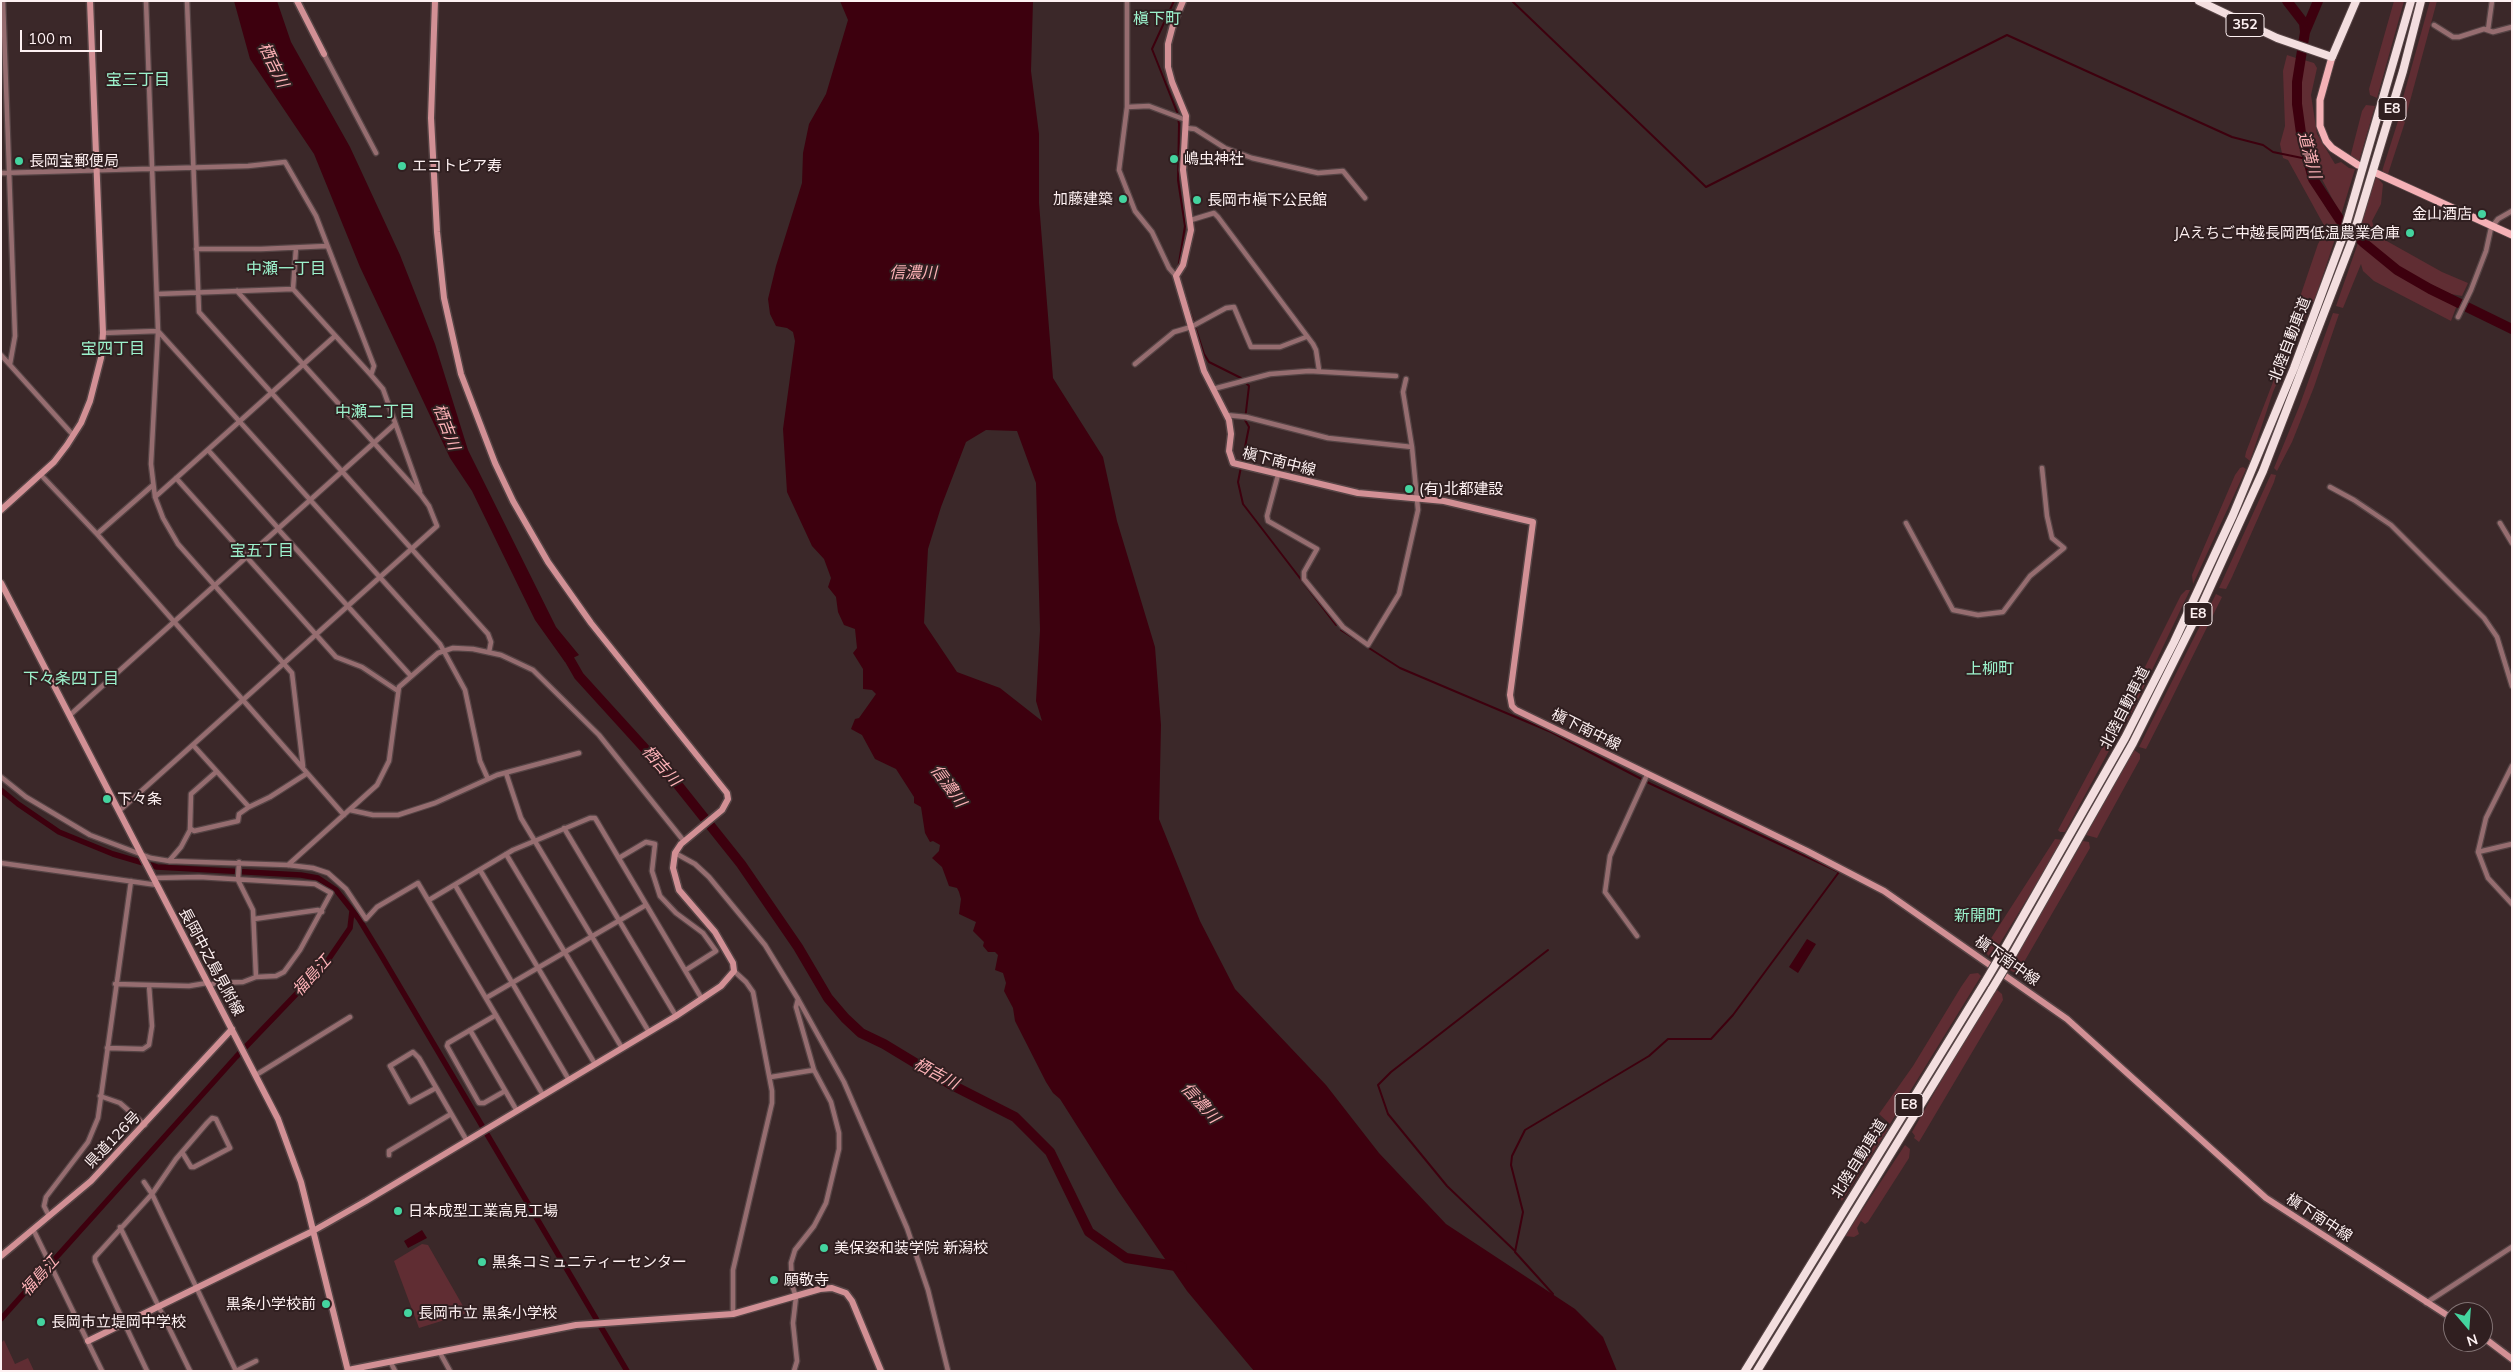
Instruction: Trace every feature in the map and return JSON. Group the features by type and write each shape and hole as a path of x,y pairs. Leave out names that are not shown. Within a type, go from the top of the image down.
{"highway":[{"name":"352","path":"2199,1 2246,25 2332,57"},
{"path":"2332,57 2356,1"},
{"name":"北陸自動車道","path":"1745,1371 1998,960 2101,783 2195,598 2233,515 2280,402 2342,239 2411,1"},
{"name":"北陸自動車道","path":"1757,1371 2006,966 2108,790 2202,605 2263,471 2351,243 2403,71 2420,1"}],"main road":[{"path":"1,510 54,462 73,435 87,408 97,378 103,333 90,1"},
{"path":"297,1 324,54"},
{"path":"88,1341 313,1231 676,1016 721,986 734,971 734,962 719,939 700,913 682,895 676,884 673,868 675,853 685,839 722,810 726,803 727,793 613,651 548,562 514,501 468,396 448,323 437,232 431,118 435,1"},
{"path":"1176,276 1183,265 1191,230 1191,220 1183,170 1186,128 1185,111 1172,82 1168,66 1168,44 1173,24 1183,1"},
{"path":"2332,57 2320,100 2320,126 2326,141 2332,148 2358,165"},
{"path":"2376,173 2512,235"},
{"name":"槇下南中線","path":"1176,276 1204,370 1230,425 1229,451 1233,463 1358,494 1454,503 1533,522 1510,695 1512,706 1523,714 1869,882 1925,918 2067,1019 2266,1198 2443,1313"},
{"name":"長岡中之島見附線","path":"1,583 278,1119 296,1164 348,1370"},
{"name":"県道126号","path":"1,1256 91,1181 232,1029"},
{"path":"348,1370 576,1325 734,1314 826,1288 838,1289 846,1293 857,1309 881,1371"},
{"path":"2493,1345 2512,1358"}],"street":[{"path":"3,1 15,336 10,364"},
{"path":"146,1 158,331 151,464 155,497 162,518 178,544 292,673 303,766 306,774 344,815"},
{"path":"187,1 198,309 201,315 488,634 491,642 489,652"},
{"path":"1128,1 1127,108 1119,170 1135,211 1152,232 1169,268 1176,276"},
{"path":"2488,30 2492,1"},
{"path":"2434,25 2453,37 2464,36 2484,29 2493,32 2512,27"},
{"path":"324,54 376,153"},
{"path":"1127,108 1149,106 1186,120"},
{"path":"1186,128 1195,129 1225,148 1252,158 1318,173 1343,171 1365,198"},
{"path":"1,173 285,162 309,201 374,366 371,375"},
{"path":"2458,317 2486,251 2491,228 2498,219 2512,211"},
{"path":"1191,220 1214,213 1218,217 1316,350 1319,370"},
{"path":"196,249 327,246"},
{"path":"296,248 293,289 383,388 421,496"},
{"path":"157,294 293,289"},
{"path":"118,811 437,526 429,506 421,496 237,291"},
{"path":"1135,364 1169,335 1191,327 1226,308 1234,307 1251,347 1280,348 1306,337"},
{"path":"103,333 158,331 311,500 443,650 465,690 480,761 488,779"},
{"path":"155,497 335,336"},
{"path":"1,355 73,435"},
{"path":"1213,389 1270,374 1319,370 1396,376"},
{"path":"1278,474 1267,516 1268,521 1317,549 1304,572 1304,579 1343,627 1368,645 1398,598 1403,583 1418,510 1412,447 1403,392 1406,379"},
{"path":"1226,415 1246,417 1328,438 1412,447"},
{"path":"70,715 395,424"},
{"path":"208,450 410,675"},
{"path":"1906,523 1950,607 1956,612 1978,614 2003,612 2030,576 2064,548 2052,538 2047,516 2042,468"},
{"path":"41,475 97,534 303,766"},
{"path":"176,478 336,657 362,667 398,691"},
{"path":"97,534 153,485"},
{"path":"2330,487 2354,500 2391,526 2478,611 2497,636 2510,672 2512,686"},
{"path":"2500,523 2512,543"},
{"path":"288,865 377,785 386,770 392,741 398,691 410,675 443,650 464,648 489,652 514,660 533,670 599,735 685,839"},
{"path":"193,745 249,807"},
{"path":"350,810 380,816 398,815 435,803 488,779 578,753"},
{"path":"2512,766 2486,818 2478,852 2488,878 2512,904"},
{"path":"169,861 181,846 190,828 192,794 216,772"},
{"path":"506,773 521,818 649,1032"},
{"path":"190,828 194,831 238,821 239,814 249,807 270,798 306,774"},
{"path":"1637,936 1605,892 1610,856 1647,775"},
{"path":"1,778 26,797 90,835 142,856 169,861 288,865 328,872 346,889 366,919 377,907 418,883 543,1095"},
{"path":"429,900 506,854 534,840 590,818 595,818 702,999"},
{"path":"564,828 676,1016"},
{"path":"619,858 646,842 655,844 652,871 660,896 676,914 703,933 716,951 686,970"},
{"path":"2478,852 2512,844"},
{"path":"675,853 695,864 713,882 765,945 798,999 858,1113 907,1228 928,1290 948,1371"},
{"path":"506,854 622,1048"},
{"path":"1,863 157,886"},
{"path":"239,864 238,878 251,903 254,919 256,977"},
{"path":"480,870 595,1064"},
{"path":"115,984 188,986 243,982 256,977 276,976 287,970 322,912 330,893 316,884 238,878 152,876"},
{"path":"49,1216 44,1206 46,1197 92,1135 98,1118 115,984 131,881"},
{"path":"455,885 569,1080"},
{"path":"486,998 646,905"},
{"path":"254,919 318,910 322,912"},
{"path":"734,971 746,982 753,992 771,1077 772,1103 733,1270 734,1314"},
{"path":"107,1048 143,1049 149,1045 152,1026 149,985"},
{"path":"794,1371 797,1361 793,1323 796,1297 791,1275 792,1257 822,1212 839,1149 839,1133 835,1114 814,1070 796,1007 798,999"},
{"path":"496,1015 448,1043 447,1046 478,1102 484,1103 505,1091"},
{"path":"256,1075 350,1017"},
{"path":"470,1030 517,1111"},
{"path":"436,1088 410,1102 390,1066 413,1052 436,1088 467,1141"},
{"path":"771,1077 814,1070"},
{"path":"100,1096 120,1103 145,1124"},
{"path":"389,1155 390,1151 451,1114"},
{"path":"147,1371 95,1261 95,1257 152,1194 182,1152 212,1118 216,1119 230,1148 194,1167 191,1167 182,1152"},
{"path":"144,1182 152,1194 236,1371 256,1361"},
{"path":"120,1228 190,1371"},
{"path":"33,1229 50,1259 102,1371"},
{"path":"2426,1303 2512,1247"},
{"path":"439,1351 450,1371"},
{"path":"390,1361 395,1371"}],"shaded area":[{"path":"2394,1 2404,1 2377,98 2370,95 2369,89"},
{"path":"2430,1 2437,1 2406,116 2399,112"},
{"path":"2287,55 2299,59 2295,82 2295,104 2309,178 2328,211 2340,224 2314,302 2300,297 2318,244 2326,229 2288,160 2283,158 2280,144 2285,126 2283,71"},
{"path":"2304,60 2314,63 2317,68 2311,95 2317,134 2335,164 2341,162 2349,168 2355,169 2341,215 2316,168 2303,133 2298,105"},
{"path":"2366,105 2375,106 2359,161 2351,158 2351,154 2362,111"},
{"path":"2399,118 2405,122 2388,174 2382,172"},
{"path":"2376,176 2383,184 2381,204 2372,221 2376,235 2442,272 2468,283 2462,296 2451,294 2397,268 2366,241 2357,229"},
{"path":"2358,243 2392,270 2457,305 2451,321 2374,281 2363,271 2361,264 2343,308 2336,306"},
{"path":"2302,307 2309,308 2273,392 2250,461 2245,457 2246,452"},
{"path":"2333,313 2339,314 2314,387 2292,442 2277,471 2274,468 2299,407"},
{"path":"2243,467 2246,469 2193,584 2192,575 2235,475"},
{"path":"2271,474 2276,475 2274,482 2232,577 2226,589 2219,588"},
{"path":"2186,590 2190,590 2132,712 2115,743 2111,740 2111,737 2120,717 2181,595"},
{"path":"2216,594 2222,597 2170,702 2146,749 2139,747"},
{"path":"2103,746 2111,747 2065,832 2060,832 2058,830"},
{"path":"2134,750 2140,754 2140,759 2097,838 2086,835"},
{"path":"2055,839 2063,840 1991,958 1985,952 1988,943"},
{"path":"2083,841 2089,842 2090,848 2020,969 2015,973 2008,969"},
{"path":"1978,973 1981,976 1890,1124 1879,1114 1913,1066 1970,974"},
{"path":"1996,989 2002,994 2003,1000 1919,1142 1914,1138 1915,1136 1912,1132"},
{"path":"1880,1122 1888,1129 1842,1201 1835,1194 1835,1189 1874,1125"},
{"path":"1905,1145 1910,1149 1909,1158 1868,1222 1865,1224 1861,1221 1857,1228 1859,1234 1854,1237 1845,1236"},
{"path":"422,1244 428,1245 467,1313 419,1328 394,1261"},
{"path":"4,1340 15,1364 28,1358 34,1371 1,1371 1,1343"}],"water":[{"path":"234,1 277,1 291,42 350,147 400,255 435,344 468,450 556,627 579,655 565,662 535,620 472,491 450,458 360,267 314,154 250,59"},
{"name":"信濃川","path":"840,1 1033,1 1031,71 1039,134 1039,203 1053,378 1103,457 1117,521 1155,647 1161,725 1159,819 1200,921 1235,989 1326,1085 1379,1153 1446,1224 1575,1309 1603,1337 1617,1371 1254,1371 1187,1291 1119,1192 1060,1099 1053,1093 1046,1082 1015,1021 1013,1008 1004,991 1006,983 1003,973 995,970 998,955 995,952 988,952 983,946 984,942 973,931 976,922 959,914 961,899 959,892 957,888 949,886 942,867 932,858 939,851 940,845 933,841 930,842 925,833 921,807 914,803 914,797 896,769 875,759 862,735 851,729 855,719 859,718 876,694 872,690 863,689 863,669 853,653 857,648 855,629 844,625 838,612 836,597 828,587 831,578 824,559 812,546 787,492 783,429 795,341 793,332 787,328 776,326 770,314 768,299 776,266 802,183 803,153 809,124 826,94 848,20","holes":["986,430 1017,431 1036,483 1040,630 1036,701 1042,721 1000,688 957,672 924,623 928,549 941,507 966,442"]},
{"path":"1807,939 1816,944 1798,973 1789,967"},
{"path":"422,1230 427,1238 408,1248 404,1241"}],"waterway":[{"path":"1174,1 1152,49 1177,112 1179,124 1178,180 1185,226 1178,269"},
{"path":"1512,1 1706,187 2007,35 2232,137 2263,145 2273,152 2307,159"},
{"path":"2287,1 2304,23 2305,32"},
{"name":"道満川","path":"2318,1 2305,32 2297,82 2297,104 2301,133 2313,179 2340,220 2397,270 2430,289 2512,329"},
{"path":"1181,283 1204,354 1209,362 1241,378 1249,386 1245,420 1249,427 1238,482 1243,504 1336,625"},
{"path":"1341,630 1400,668 1551,732 1651,784 1839,872 1733,1015 1711,1039 1668,1039 1649,1056 1525,1130 1512,1156 1511,1165 1523,1212 1515,1252 1553,1294"},
{"name":"栖吉川","path":"564,650 579,676 678,785 741,864 798,947 828,998 845,1018 861,1033 884,1044 950,1084 1015,1117 1050,1152 1089,1232 1126,1258 1182,1267"},
{"path":"1,790 59,832 113,854 157,867 301,875 318,878 336,890 359,919 381,955 627,1371"},
{"name":"福島江","path":"1,1319 236,1057 326,963 350,928 352,911"},
{"path":"1515,1251 1447,1186 1388,1114 1378,1085 1391,1072 1548,950"}],"place":[{"name":"嶋虫神社","path":"1174,159"},
{"name":"長岡宝郵便局","path":"19,161"},
{"name":"エコトピア寿","path":"402,166"},
{"name":"加藤建築","path":"1123,199"},
{"name":"長岡市槇下公民館","path":"1197,200"},
{"name":"金山酒店","path":"2482,214"},
{"name":"JAえちご中越長岡西低温農業倉庫","path":"2410,233"},
{"name":"(有)北都建設","path":"1409,489"},
{"name":"下々条","path":"107,799"},
{"name":"日本成型工業高見工場","path":"398,1211"},
{"name":"美保姿和装学院 新潟校","path":"824,1248"},
{"name":"黒条コミュニティーセンター","path":"482,1262"},
{"name":"願敬寺","path":"774,1280"},
{"name":"黒条小学校前","path":"326,1304"},
{"name":"長岡市立 黒条小学校","path":"408,1313"},
{"name":"長岡市立堤岡中学校","path":"41,1322"}],"district":[{"name":"槇下町","path":"1157,19"},
{"name":"宝三丁目","path":"138,80"},
{"name":"中瀬一丁目","path":"286,269"},
{"name":"宝四丁目","path":"113,349"},
{"name":"中瀬二丁目","path":"375,412"},
{"name":"宝五丁目","path":"262,551"},
{"name":"上柳町","path":"1990,669"},
{"name":"下々条四丁目","path":"71,679"},
{"name":"新開町","path":"1978,916"}]}
